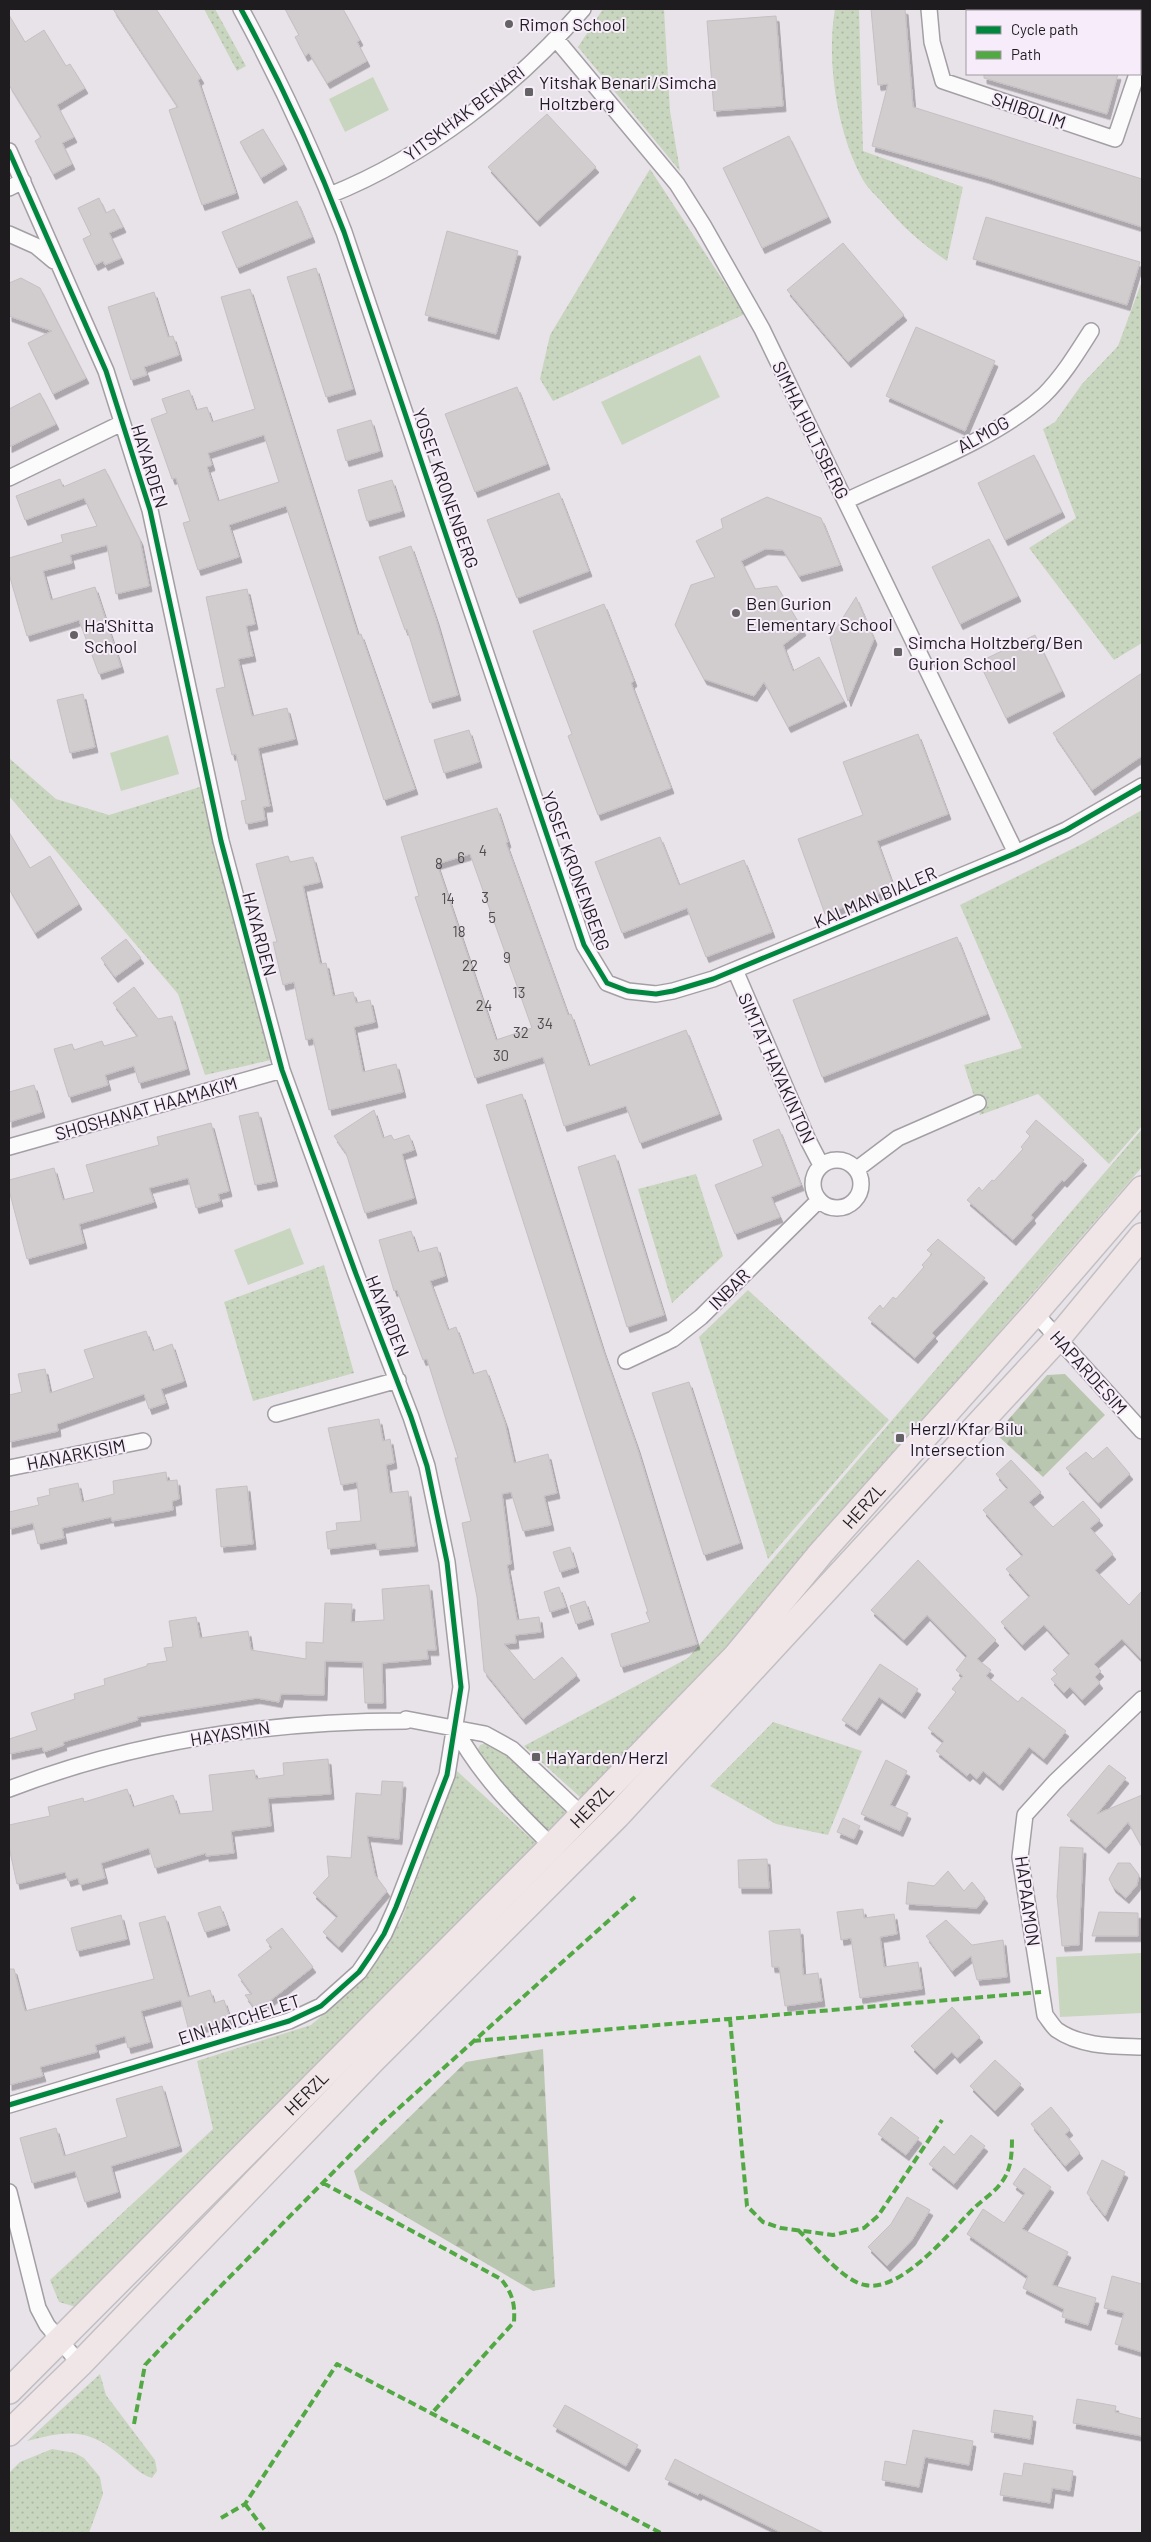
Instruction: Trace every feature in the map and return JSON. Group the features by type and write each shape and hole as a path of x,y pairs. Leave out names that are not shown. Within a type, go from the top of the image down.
{"main road":[{"name":"HERZL","path":"9,2391 332,2064 552,1846 736,1656 821,1553 1035,1313 1142,1189"},
{"name":"HERZL","path":"9,2433 80,2364 372,2061 601,1834 1058,1338 1142,1236"}],"street":[{"name":"YOSEF KRONENBERG","path":"241,9 275,73 330,195 400,395 584,945 607,983"},
{"name":"YITSKHAK BENARI","path":"330,195 372,178 425,146 485,101 556,39 583,9"},
{"name":"SHIBOLIM","path":"929,9 932,42 943,81 1115,139 1137,75"},
{"name":"SIMHA HOLTSBERG","path":"556,39 677,184 703,225 762,330 1016,853"},
{"name":"HAYARDEN","path":"9,150 106,371 152,519 219,833 282,1070 356,1274 398,1380 427,1466 447,1562 461,1687 455,1729"},
{"path":"9,188 23,180"},
{"path":"9,234 36,246 61,269"},
{"name":"ALMOG","path":"846,500 976,440 1010,421 1042,396 1059,379 1092,330"},
{"path":"9,478 122,423"},
{"name":"KALMAN BIALER","path":"607,983 628,991 656,994 687,988 735,970 1016,853 1066,830 1142,786"},
{"name":"SIMTAT HAYAKINTON","path":"735,970 808,1140 821,1165"},
{"name":"SHOSHANAT HAAMAKIM","path":"9,1146 282,1070"},
{"path":"857,1169 898,1138 978,1103"},
{"path":"836,1159 851,1164 857,1169 862,1184 860,1192 850,1205 836,1208 819,1200 813,1186 813,1178 821,1165 836,1159"},
{"name":"INBAR","path":"626,1361 674,1339 701,1317 819,1200"},
{"name":"HAPARDESIM","path":"1035,1313 1142,1431"},
{"path":"276,1414 398,1380"},
{"name":"HANARKISIM","path":"9,1468 143,1441"},
{"name":"HAPAAMON","path":"1142,1699 1055,1782 1025,1815 1020,1856 1045,2015 1056,2030 1071,2037 1105,2046 1142,2047"},
{"name":"HAYASMIN","path":"9,1789 54,1772 120,1754 258,1727 406,1719 485,1734 512,1749 581,1814"},
{"path":"455,1729 474,1762 494,1787 552,1846"},
{"name":"EIN HATCHELET","path":"9,2105 289,2021 321,2006 359,1972 384,1934 447,1775 455,1729"},
{"path":"9,2192 38,2308 47,2325 80,2364"}],"green space":[{"path":"204,9 215,9 246,66 237,71"},
{"path":"603,9 664,9 670,111 680,171 578,47"},
{"path":"835,9 859,9 863,151 963,187 947,261 919,240 896,218 866,185 854,161 840,119 833,74 832,51"},
{"path":"373,77 389,110 345,132 329,99"},
{"path":"650,169 745,314 553,401 540,379 550,335"},
{"path":"1142,281 1142,643 1114,660 1029,548 1076,518 1043,429 1055,422 1082,384 1118,346"},
{"path":"700,355 720,397 622,445 601,402"},
{"path":"168,735 179,774 121,791 110,753"},
{"path":"9,758 56,799 109,815 203,786 271,1060 205,1075 178,994 9,796"},
{"path":"1142,810 1142,1126 1109,1164 1038,1094 980,1115 964,1065 1022,1048 960,905 1084,843"},
{"path":"1142,1129 1142,1167 722,1653 581,1798 524,1746 688,1658"},
{"path":"696,1174 723,1256 672,1303 638,1189"},
{"path":"290,1228 304,1264 248,1285 234,1250"},
{"path":"324,1265 354,1373 253,1401 224,1302"},
{"path":"748,1290 889,1420 768,1559 699,1337"},
{"path":"1065,1374 1105,1415 1043,1477 996,1434 1047,1375"},
{"path":"773,1722 862,1751 828,1835 776,1824 710,1786"},
{"path":"490,1742 498,1746 575,1813 548,1836 493,1779 477,1752 480,1745"},
{"path":"457,1771 538,1845 76,2307 59,2302 50,2280 213,2129 197,2061 311,2025 345,1996 359,1980 401,1921"},
{"path":"1142,1953 1142,2013 1060,2017 1056,1957"},
{"path":"543,2049 555,2287 533,2291 360,2190 354,2171 466,2062"},
{"path":"100,2374 106,2395 155,2460 157,2471 152,2478 139,2471 109,2447 87,2436 65,2434 27,2441"},
{"path":"52,2449 75,2453 84,2458 100,2477 103,2494 89,2533 9,2533 9,2473 20,2462"}],"building":[{"path":"113,9 156,9 201,78 198,80 236,193 202,205 169,110 178,107"},
{"path":"285,9 343,9 360,40 357,42 367,61 327,83 309,53 305,56 295,37 299,35"},
{"path":"871,9 905,9 913,107 1142,179 1142,227 987,178 872,146 888,84 878,85"},
{"path":"9,15 25,42 44,30 66,66 70,64 85,88 57,105 74,137 62,143 72,164 53,174 35,141 41,137 9,85"},
{"path":"776,16 783,106 714,111 707,21"},
{"path":"984,75 1118,75 1107,114 984,78"},
{"path":"547,114 596,167 537,221 488,167"},
{"path":"263,129 284,164 261,178 240,142"},
{"path":"789,136 828,217 762,248 723,168"},
{"path":"99,198 106,213 114,209 123,227 109,233 121,258 105,265 103,261 95,265 83,239 91,235 78,208"},
{"path":"297,201 312,237 237,268 222,232"},
{"path":"986,217 1140,262 1127,305 973,259"},
{"path":"447,231 518,251 496,334 425,315"},
{"path":"843,243 904,315 848,362 787,290"},
{"path":"316,268 353,389 326,397 287,277"},
{"path":"21,278 40,288 86,378 53,394 28,343 52,331 9,316 9,283"},
{"path":"250,289 358,635 361,634 415,789 384,800 286,506 229,525 239,557 198,570 183,523 190,521 176,478 172,479 151,419 167,413 162,399 189,390 196,410 207,407 212,422 255,409 221,297","holes":["264,435 279,482 218,501 207,467 212,465 208,453"]},
{"path":"154,292 168,337 173,336 179,355 144,367 147,375 131,380 108,307"},
{"path":"916,327 995,361 965,431 886,396"},
{"path":"517,387 547,464 475,492 445,414"},
{"path":"40,393 56,424 9,447 9,409"},
{"path":"371,420 380,451 346,461 337,430"},
{"path":"1034,455 1062,512 1005,540 978,483"},
{"path":"105,469 140,540 149,586 116,594 107,545 70,555 72,563 43,571 51,600 95,587 121,667 99,674 79,620 27,636 9,574 9,558 63,542 61,535 97,526 84,498 25,520 16,496 60,479 63,487"},
{"path":"392,480 402,511 367,521 358,490"},
{"path":"559,493 589,571 517,598 487,520"},
{"name":"Ben Gurion Elementary School","path":"767,497 821,518 840,565 799,576 783,550 765,549 741,561 755,589 777,586 803,630 783,645 793,671 819,657 844,701 788,727 764,682 754,696 704,679 675,625 691,585 715,577 696,541 723,528 721,519"},
{"path":"989,539 1018,596 960,624 932,567"},
{"path":"411,546 436,619 458,695 430,703 407,629 405,630 379,557"},
{"path":"247,589 255,624 246,626 253,656 238,659 252,716 287,708 295,739 258,748 270,806 263,807 265,820 246,824 241,801 246,800 236,754 232,755 216,689 225,687 206,597"},
{"path":"856,597 874,639 848,701 830,638"},
{"path":"604,604 634,681 631,683 671,788 598,815 568,736 572,734 533,631"},
{"path":"1035,635 1062,691 1006,718 979,662"},
{"path":"1142,673 1142,756 1092,790 1053,733"},
{"path":"83,694 95,747 70,753 57,700"},
{"path":"469,730 479,762 444,773 434,740"},
{"path":"918,734 948,814 877,841 894,888 825,914 798,839 863,815 843,762"},
{"path":"497,808 508,842 506,843 568,1015 571,1014 589,1066 686,1030 719,1114 640,1143 626,1106 564,1126 543,1057 475,1078 415,897 419,896 401,837","holes":["470,854 532,1028 496,1040 437,864"]},
{"path":"9,832 30,868 50,856 79,904 35,933 9,889"},
{"path":"660,837 679,885 744,860 772,932 706,957 687,908 622,933 595,862"},
{"path":"288,856 290,862 313,857 320,882 303,886 320,964 326,963 333,996 353,992 356,1003 370,1000 375,1022 354,1027 363,1072 396,1064 403,1092 329,1110 313,1038 306,1040 294,982 283,985 273,942 277,942 256,864"},
{"path":"957,937 987,1014 822,1077 793,1000"},
{"path":"126,939 141,958 115,977 101,958"},
{"path":"134,987 158,1019 172,1016 187,1069 139,1083 134,1066 105,1075 108,1085 69,1097 54,1049 72,1044 74,1050 102,1041 104,1046 138,1036 113,1003"},
{"path":"34,1085 42,1112 9,1122 9,1092"},
{"path":"522,1094 602,1347 637,1447 697,1644 621,1667 611,1634 650,1622 646,1612 648,1612 486,1105"},
{"path":"374,1110 383,1138 391,1135 394,1140 409,1135 414,1150 402,1154 414,1198 365,1213 346,1153 334,1136"},
{"path":"258,1112 275,1181 255,1185 239,1116"},
{"path":"1036,1120 1084,1160 1064,1182 1062,1180 1031,1215 1033,1218 1013,1240 967,1200 979,1187 982,1191 992,1180 994,1181 1023,1149 1021,1147 1030,1136 1026,1132"},
{"path":"211,1123 229,1191 218,1194 220,1201 196,1208 188,1178 149,1188 154,1202 79,1224 84,1243 27,1259 9,1190 9,1180 54,1168 63,1200 94,1192 86,1165 159,1145 157,1137"},
{"path":"779,1129 801,1185 771,1197 780,1217 735,1234 715,1185 763,1166 753,1140"},
{"path":"615,1155 664,1315 627,1327 578,1167"},
{"path":"411,1231 418,1252 437,1247 445,1276 430,1281 448,1330 456,1327 473,1374 486,1370 505,1423 514,1463 548,1454 557,1493 544,1496 551,1525 523,1531 511,1492 502,1494 511,1564 507,1565 517,1620 539,1617 541,1632 515,1635 516,1643 504,1644 534,1680 562,1657 577,1675 523,1719 484,1671 477,1597 462,1523 471,1521 455,1458 458,1458 427,1359 423,1360 397,1290 394,1291 379,1240"},
{"path":"938,1239 985,1278 932,1333 935,1336 915,1358 868,1318 880,1305 883,1309 893,1297 896,1299 924,1267 922,1265 932,1254 927,1250"},
{"path":"146,1331 153,1351 172,1344 184,1381 161,1389 166,1403 149,1409 144,1394 57,1424 58,1431 9,1442 9,1395 22,1392 18,1374 45,1369 50,1393 94,1378 84,1350"},
{"path":"689,1382 740,1543 704,1555 652,1393"},
{"path":"379,1419 383,1441 390,1439 394,1463 386,1465 390,1493 408,1491 415,1546 377,1550 376,1543 328,1549 326,1532 337,1530 336,1523 361,1521 357,1482 341,1485 328,1428"},
{"path":"1107,1447 1130,1474 1098,1503 1066,1468 1086,1452 1093,1459"},
{"path":"1011,1460 1041,1492 1029,1502 1053,1527 1083,1501 1100,1520 1090,1528 1113,1554 1095,1570 1129,1605 1142,1591 1142,1660 1122,1639 1094,1664 1101,1671 1095,1677 1100,1683 1082,1700 1070,1687 1064,1693 1051,1679 1057,1674 1053,1670 1070,1654 1044,1625 1022,1645 1001,1622 1030,1596 1006,1569 1023,1555 983,1510 1008,1488 996,1474"},
{"path":"166,1472 167,1481 177,1480 179,1499 172,1501 173,1510 112,1521 111,1517 62,1528 64,1538 38,1544 33,1523 9,1529 9,1512 39,1505 37,1498 50,1495 49,1489 78,1483 82,1502 114,1494 113,1481"},
{"path":"247,1486 253,1544 221,1547 216,1489"},
{"path":"570,1547 576,1567 560,1572 553,1552"},
{"path":"918,1560 996,1640 977,1659 991,1670 986,1676 1018,1702 1022,1697 1066,1731 1044,1759 1029,1747 1000,1785 983,1771 977,1779 970,1773 967,1776 936,1751 944,1741 928,1728 956,1692 952,1689 963,1676 956,1670 967,1656 927,1615 904,1640 871,1610"},
{"path":"429,1585 436,1650 427,1650 428,1659 382,1663 383,1703 365,1703 363,1662 325,1661 324,1695 281,1694 279,1702 257,1698 137,1717 138,1720 63,1742 64,1745 44,1752 42,1747 9,1754 9,1739 37,1730 31,1713 75,1699 74,1694 105,1685 104,1679 147,1666 147,1664 167,1661 164,1648 173,1647 169,1621 196,1617 200,1638 248,1631 251,1650 306,1659 306,1642 323,1643 325,1603 352,1604 351,1622 384,1620 382,1589"},
{"path":"559,1587 566,1607 550,1612 544,1592"},
{"path":"585,1601 591,1619 576,1624 570,1606"},
{"path":"880,1664 918,1689 902,1713 879,1697 857,1730 842,1720"},
{"path":"328,1759 331,1794 268,1798 271,1826 231,1831 234,1853 206,1856 206,1853 155,1868 149,1848 101,1863 105,1878 80,1885 78,1878 68,1881 65,1872 17,1884 9,1847 9,1825 50,1816 48,1807 83,1798 84,1802 127,1789 133,1807 173,1795 179,1814 213,1811 209,1775 254,1770 256,1779 284,1775 283,1763"},
{"path":"886,1760 907,1771 890,1805 908,1813 900,1831 861,1814"},
{"path":"1109,1765 1126,1778 1097,1814 1142,1795 1142,1847 1128,1822 1106,1848 1067,1815"},
{"path":"382,1781 403,1782 399,1839 367,1836 375,1875 387,1891 339,1947 323,1932 338,1916 313,1893 329,1876 327,1856 351,1858 356,1793 381,1795"},
{"path":"843,1818 860,1826 854,1839 837,1832"},
{"path":"1060,1847 1083,1848 1079,1945 1062,1946 1057,1896"},
{"path":"767,1859 769,1888 739,1888 738,1860"},
{"path":"1118,1863 1130,1863 1139,1875 1137,1885 1126,1898 1113,1887 1109,1879"},
{"path":"948,1871 964,1891 972,1882 985,1898 977,1908 906,1904 908,1882 934,1886"},
{"path":"220,1906 227,1925 205,1932 198,1913"},
{"path":"863,1909 864,1918 894,1914 897,1934 880,1937 884,1967 918,1962 922,1989 860,1998 851,1938 841,1940 837,1912"},
{"path":"1099,1912 1138,1913 1138,1936 1092,1936"},
{"path":"121,1915 127,1939 77,1951 71,1928"},
{"path":"165,1916 188,1997 210,1990 214,2003 224,2000 230,2019 189,2031 181,2000 141,2011 150,2042 128,2048 125,2036 95,2045 97,2052 40,2067 43,2076 9,2085 9,1969 14,1969 25,2011 154,1979 139,1923"},
{"path":"946,1920 972,1945 1003,1940 1007,1977 977,1980 971,1956 952,1971 926,1936"},
{"path":"282,1928 313,1967 257,2011 245,1995 252,1994 238,1975 272,1948 266,1940"},
{"path":"800,1929 803,1975 818,1973 822,2001 785,2006 779,1967 772,1967 769,1931"},
{"path":"952,2007 980,2037 957,2058 952,2052 934,2069 911,2046"},
{"path":"995,2060 1021,2084 995,2111 970,2086"},
{"path":"162,2086 179,2146 111,2166 118,2192 85,2202 75,2171 32,2183 20,2138 56,2128 64,2156 127,2137 116,2099"},
{"path":"1051,2107 1070,2130 1065,2134 1080,2153 1065,2166 1031,2124"},
{"path":"891,2117 919,2138 906,2155 878,2134"},
{"path":"971,2135 985,2146 954,2184 929,2164 944,2146 954,2155"},
{"path":"1102,2160 1125,2172 1105,2216 1087,2193"},
{"path":"1024,2168 1051,2187 1022,2229 1068,2252 1052,2285 1096,2298 1088,2325 1062,2317 1064,2309 1023,2288 1028,2276 967,2234 983,2209 1004,2223 1025,2193 1013,2184"},
{"path":"907,2197 930,2210 912,2240 887,2266 868,2247 891,2224"},
{"path":"1112,2276 1142,2284 1142,2352 1115,2344 1124,2313 1104,2308"},
{"path":"1077,2399 1116,2406 1115,2412 1142,2419 1142,2436 1073,2423"},
{"path":"565,2405 638,2445 626,2466 553,2426"},
{"path":"994,2410 1033,2416 1030,2439 991,2432"},
{"path":"913,2430 973,2441 969,2465 925,2457 919,2487 882,2480 885,2461 906,2465"},
{"path":"675,2459 824,2533 782,2533 700,2493 698,2495 665,2479"},
{"path":"1024,2463 1073,2471 1070,2491 1052,2488 1050,2503 1000,2495 1004,2473 1022,2476"}],"marked path":[{"path":"134,2424 145,2365 197,2310 381,2124 635,1897"},
{"path":"473,2041 1041,1992"},
{"path":"730,2019 747,2206 763,2222 781,2228 833,2235 864,2228 878,2216 942,2120"},
{"path":"798,2230 839,2270 857,2282 865,2285 879,2285 894,2280 924,2259 973,2209 998,2187 1005,2178 1009,2166 1012,2136"},
{"path":"323,2183 501,2279 511,2294 514,2322 432,2413"},
{"path":"221,2518 245,2504 337,2364 661,2533"},
{"path":"245,2504 267,2533"}],"cycle path":[{"path":"241,9 296,119 344,232 584,945 607,983 628,991 656,994 713,979 1016,853 1066,830 1142,786"},
{"path":"9,151 106,371 150,510 221,841 282,1070 356,1274 411,1417 427,1466 447,1562 461,1687 447,1775 384,1934 359,1972 321,2006 289,2021 9,2105"}],"place":[{"name":"Rimon School","path":"509,24"},
{"name":"Yitshak Benari/Simcha Holtzberg","path":"529,92"},
{"name":"Ben Gurion Elementary School","path":"736,613"},
{"name":"Ha'Shitta School","path":"74,635"},
{"name":"Simcha Holtzberg/Ben Gurion School","path":"898,652"},
{"name":"Herzl/Kfar Bilu Intersection","path":"900,1438"},
{"name":"HaYarden/Herzl","path":"536,1757"}]}
